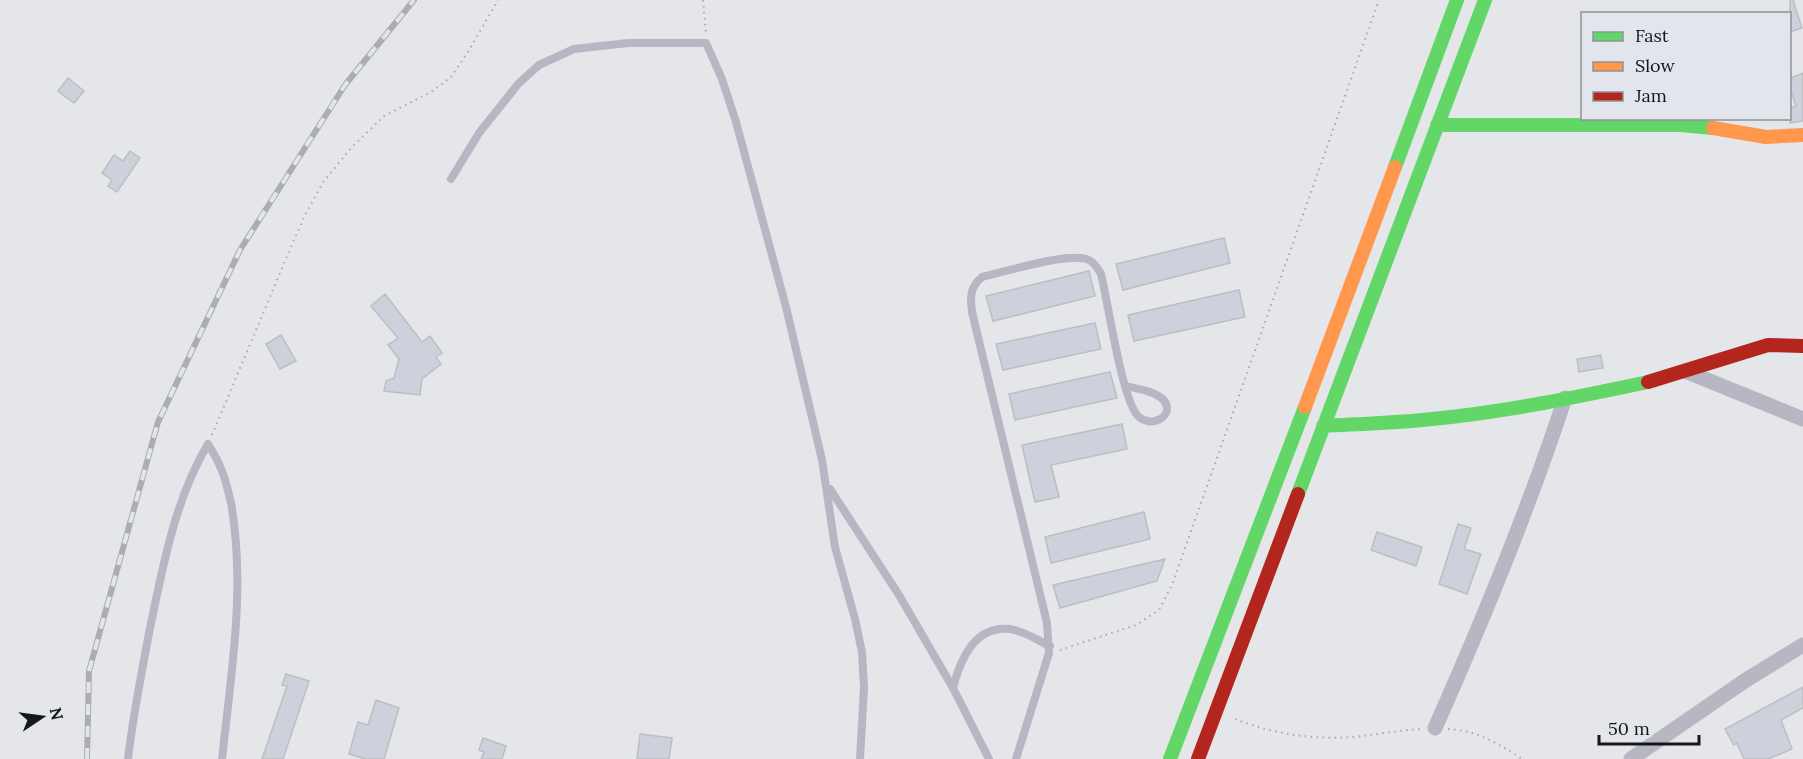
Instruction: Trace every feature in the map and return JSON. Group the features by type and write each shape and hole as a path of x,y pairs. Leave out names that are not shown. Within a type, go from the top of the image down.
{"main road":[{"path":"1170,759 1271,497 1457,0"},
{"path":"1198,759 1485,0"},
{"path":"1437,125 1681,125 1731,130 1755,136 1803,135"},
{"path":"1323,426 1450,417 1565,398 1660,379 1768,345 1803,346"}],"street":[{"path":"1685,371 1803,419"},
{"path":"1435,728 1487,610 1565,398"},
{"path":"1631,759 1746,680 1803,645"}],"lane":[{"path":"451,179 479,133 519,83 539,65 574,49 628,43 706,43 723,79 736,122 786,307 828,486 836,547 862,652 864,687 860,759"},
{"path":"1016,759 1049,650 1047,623 972,312 970,299 975,283 982,277 1061,259 1080,258 1096,265 1101,274 1125,386 1132,407 1138,416 1145,420 1152,421 1164,417 1167,405 1161,398 1155,394 1125,386"},
{"path":"128,759 131,726 158,591 177,517 192,474 208,444"},
{"path":"208,444 220,465 228,491 237,558 235,623 222,759"},
{"path":"828,486 899,595 953,688 989,759"},
{"path":"953,688 958,670 970,645 982,635 995,630 1010,629 1024,633 1049,650"}],"path":[{"path":"208,444 305,215 324,181 352,147 384,116 431,92 451,77 498,0"},
{"path":"703,0 706,43"},
{"path":"1049,650 1136,625 1159,610 1172,585 1379,0"},
{"path":"1216,711 1264,729 1305,737 1353,737 1435,728 1472,732 1487,738 1522,759"}],"building":[{"path":"1790,0 1793,0 1802,28 1791,32"},
{"path":"1803,73 1803,121 1790,123 1791,108 1796,106 1791,91 1791,78"},
{"path":"68,78 84,91 74,103 58,91"},
{"path":"130,151 140,158 117,192 108,186 112,180 102,173 114,155 123,161"},
{"path":"1224,238 1230,263 1123,290 1116,264"},
{"path":"1089,271 1095,296 993,321 986,296"},
{"path":"1239,290 1245,317 1134,341 1128,315"},
{"path":"385,294 422,342 430,336 442,353 436,357 441,364 422,379 420,395 384,391 386,381 394,378 399,359 388,345 398,338 371,306"},
{"path":"1095,323 1101,349 1003,370 996,344"},
{"path":"281,335 296,361 280,369 266,344"},
{"path":"1601,355 1603,368 1579,372 1577,359"},
{"path":"1110,372 1117,398 1015,420 1009,394"},
{"path":"1122,424 1127,449 1051,465 1059,497 1035,502 1022,445"},
{"path":"1144,512 1150,539 1051,563 1045,537"},
{"path":"1458,524 1471,528 1464,549 1481,554 1467,594 1439,584"},
{"path":"1377,532 1422,547 1416,566 1371,550"},
{"path":"1165,559 1157,581 1060,608 1053,585"},
{"path":"286,674 309,681 283,759 262,759 287,686 282,685"},
{"path":"1803,687 1803,708 1781,720 1792,749 1768,759 1744,759 1737,743 1734,745 1725,729"},
{"path":"376,700 399,708 384,759 365,759 349,754 358,722 368,725"},
{"path":"640,734 672,738 669,759 637,759"},
{"path":"483,738 506,746 502,759 481,759 484,752 479,750"}],"railway":[{"path":"87,759 89,671 158,422 240,250 345,85 414,0"}],"traffic: fast":[{"path":"1395,167 1457,0"},
{"path":"1298,494 1485,0"},
{"path":"1437,125 1681,125 1713,128"},
{"path":"1323,426 1418,420 1487,412 1648,382"},
{"path":"1170,759 1305,407"}],"traffic: slow":[{"path":"1713,128 1766,137 1803,135"},
{"path":"1305,407 1395,167"}],"traffic: jam":[{"path":"1648,382 1768,345 1803,346"},
{"path":"1198,759 1298,494"}]}
